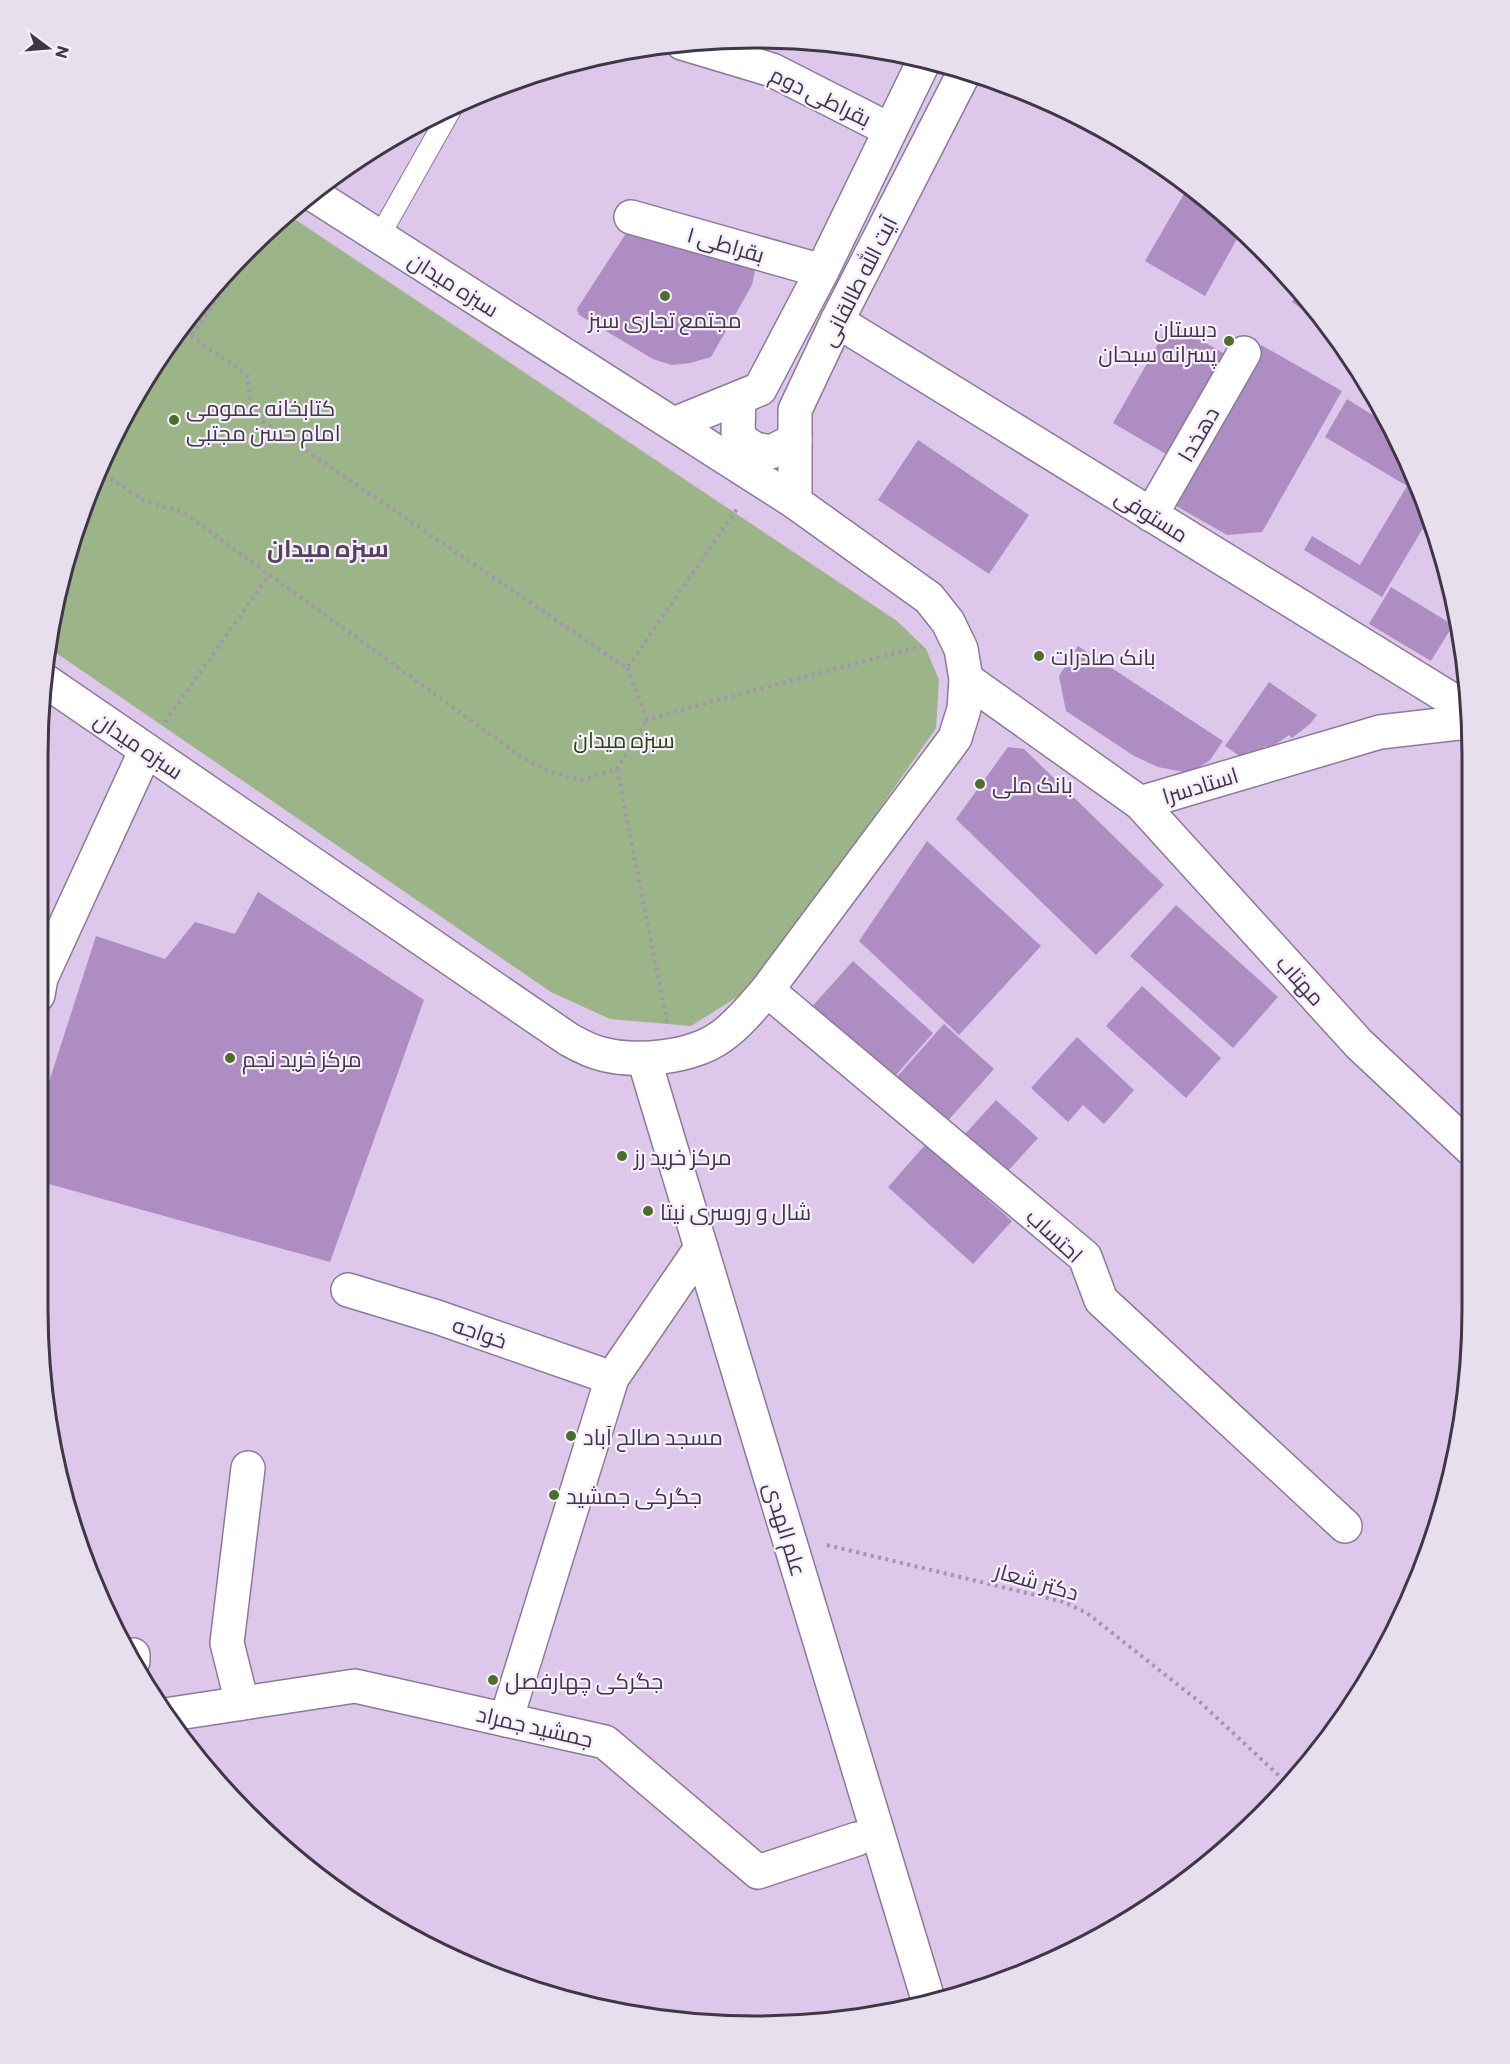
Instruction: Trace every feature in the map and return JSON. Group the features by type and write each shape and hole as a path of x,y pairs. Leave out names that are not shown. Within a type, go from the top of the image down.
{"street":[{"name":"بقراطی دوم","path":"706,50 772,70 890,130"},
{"name":"آیت الله طالقانی","path":"674,424 760,389 822,272 920,68"},
{"name":"آیت الله طالقانی","path":"795,502 795,410 837,321 961,79"},
{"name":"سبزه میدان","path":"52,686 568,1039 602,1054 659,1057 700,1048 721,1038 742,1020 767,990 955,738 964,709 966,679 961,649 948,622 929,598 795,502 319,198"},
{"name":"بقراطی ۱","path":"631,217 822,272"},
{"name":"مستوفی","path":"837,321 1460,704"},
{"name":"دهخدا","path":"1151,515 1244,353"},
{"path":"739,398 738,433 744,442 755,449 771,452 795,440"},
{"name":"استادسرا","path":"966,679 1140,803 1380,732 1461,723"},
{"path":"48,963 146,750"},
{"name":"مهتاب","path":"1140,803 1359,1044 1462,1141"},
{"name":"احتساب","path":"767,990 1085,1257 1101,1300 1345,1526"},
{"name":"علم الهدی","path":"659,1057 701,1248 927,1995"},
{"path":"506,1720 612,1378 701,1248"},
{"name":"خواجه","path":"348,1290 437,1317 612,1378"},
{"path":"243,1704 227,1643 248,1468"},
{"name":"جمشید جمراد","path":"175,1714 355,1686 604,1742 758,1872 857,1839"}],"lane":[{"path":"379,237 445,119"}],"path":[{"path":"190,336 225,286"},
{"path":"187,334 247,375 252,414 627,668 647,719"},
{"path":"106,475 143,500 184,513 519,755 547,771 581,780 617,769"},
{"path":"627,668 758,478"},
{"path":"146,750 269,575"},
{"path":"659,1057 617,769 647,719 955,637"},
{"name":"دکتر شعار","path":"788,1536 1064,1602 1087,1613 1201,1703 1283,1779"}],"green space":[{"name":"سبزه میدان","path":"294,219 897,621 926,649 939,680 936,728 783,947 737,997 691,1026 610,1019 551,992 56,653 72,572 86,528 102,484 143,401 167,362 223,289"}],"building":[{"path":"1184,193 1237,238 1205,296 1145,261"},
{"name":"مجتمع تجاری سبز","path":"630,227 742,252 755,270 752,285 711,357 672,365 653,359 579,315 577,309"},
{"path":"1295,298 1305,311 1292,302"},
{"path":"1170,323 1234,359 1176,460 1113,423"},
{"path":"1261,345 1342,391 1262,532 1227,535 1171,503"},
{"path":"1347,399 1375,416 1408,484 1424,527 1382,597 1304,550 1312,536 1360,565 1407,486 1325,437"},
{"path":"918,440 1029,515 989,574 878,500"},
{"path":"1391,587 1449,623 1450,630 1431,661 1369,624"},
{"path":"1078,646 1223,741 1210,760 1195,770 1184,772 1158,767 1134,756 1066,711 1059,676"},
{"path":"1269,682 1317,715 1310,724 1292,738 1289,735 1270,748 1266,746 1246,760 1225,746"},
{"path":"1008,747 1024,749 1164,885 1096,955 956,819"},
{"path":"927,841 1041,946 959,1035 859,941"},
{"name":"مرکز خرید نجم","path":"258,892 424,1000 330,1262 48,1184 48,1085 96,936 165,959 195,922 235,934"},
{"path":"1176,905 1278,997 1233,1048 1130,956"},
{"path":"853,961 933,1033 889,1083 809,1010"},
{"path":"1142,986 1221,1058 1186,1098 1106,1026"},
{"path":"944,1024 994,1069 945,1124 895,1079"},
{"path":"1077,1037 1134,1090 1104,1124 1083,1105 1068,1122 1031,1088"},
{"path":"996,1100 1038,1138 1007,1172 965,1134"},
{"path":"933,1136 985,1183 978,1191 1012,1221 973,1264 888,1187"}],"place":[{"name":"مجتمع تجاری سبز","path":"665,296"},
{"name":"دبستان پسرانه سبحان","path":"1229,341"},
{"name":"کتابخانه عمومی امام حسن مجتبی","path":"174,420"},
{"name":"بانک صادرات","path":"1039,656"},
{"name":"بانک ملی","path":"980,784"},
{"name":"مرکز خرید نجم","path":"230,1058"},
{"name":"مرکز خرید رز","path":"622,1156"},
{"name":"شال و روسری نیتا","path":"648,1211"},
{"name":"مسجد صالح آباد","path":"571,1436"},
{"name":"جگرکی جمشید","path":"554,1495"},
{"name":"جگرکی چهارفصل","path":"493,1680"}],"district":[{"name":"سبزه میدان","path":"328,547"}]}
